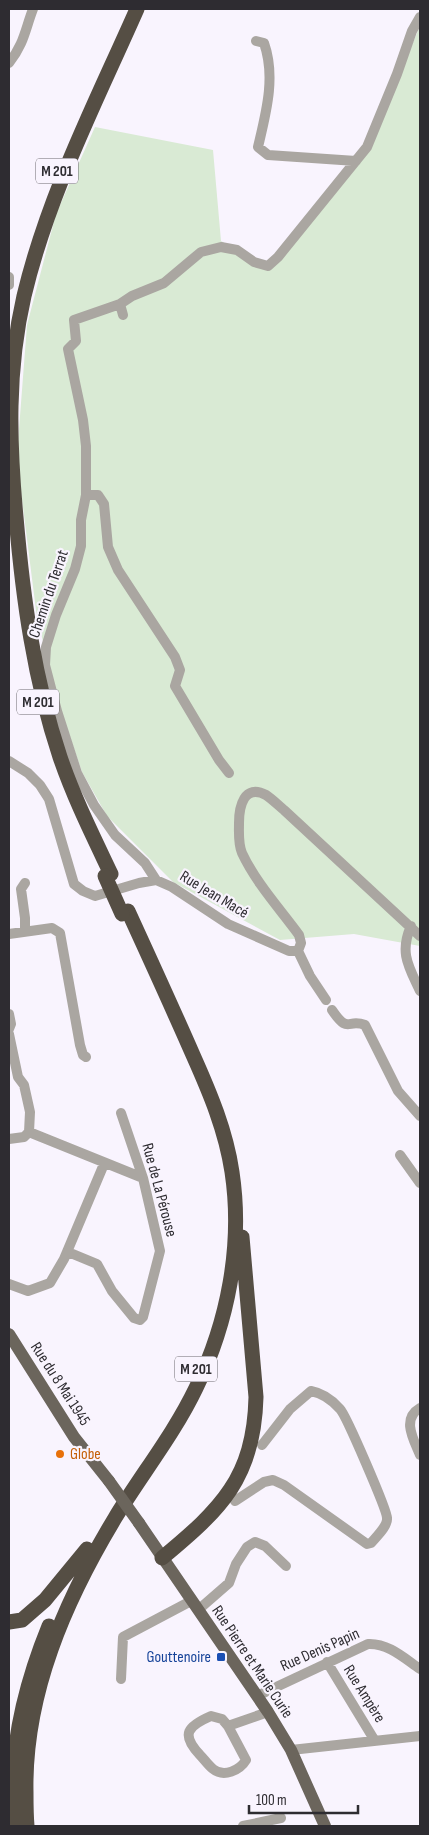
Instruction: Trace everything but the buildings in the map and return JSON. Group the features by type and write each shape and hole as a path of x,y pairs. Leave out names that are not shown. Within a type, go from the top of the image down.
{"highway":[{"name":"M 201","path":"9,340 18,290 30,244 57,170 127,9"},
{"name":"M 201","path":"108,875 69,780 48,718 37,676 21,574 12,470 10,407 16,334 24,295 40,239 74,151 137,9"},
{"name":"M 201","path":"9,518 15,581 33,686 61,780 108,875 206,1084 222,1126 232,1172 235,1211 235,1241 231,1280 218,1334 195,1390 114,1519 76,1589 43,1673 31,1718 26,1768 28,1826"},
{"name":"M 201","path":"14,1826 13,1763 19,1718 29,1680 52,1619 87,1549 168,1421 192,1379 212,1329 225,1271 228,1242 227,1208 219,1149 179,1038 125,912"},
{"path":"162,1558 203,1523 231,1491 242,1471 250,1450 256,1422 251,1328 238,1198 232,1172"},
{"path":"9,1622 22,1620 46,1600 87,1549"}],"main road":[{"name":"Rue du 8 Mai 1945","path":"9,1334 69,1430 139,1523"},
{"name":"Rue Pierre et Marie Curie","path":"139,1523 268,1712 290,1750 325,1826"}],"street":[{"path":"9,63 18,52 33,9"},
{"path":"123,315 120,304 132,296 164,283 201,252 221,247 237,250 254,262 268,266 294,239 367,147 395,81 412,31 420,17"},
{"path":"256,41 264,43 270,81 258,147 268,155 356,162"},
{"path":"9,277 9,285"},
{"name":"Chemin du Terrat","path":"120,304 74,320 76,341 68,349 83,420 86,446 86,495 81,520 81,546 75,569 56,615 46,647 45,665 57,711 77,773 94,805 115,835 145,863 156,880"},
{"path":"86,495 98,495 104,504 108,547 118,570 175,657 180,670 176,686 219,760 229,773"},
{"name":"Rue Jean Macé","path":"9,761 28,773 40,785 49,799 74,884 82,891 95,896 156,880 172,887 228,924 289,950 298,950 301,943 300,935 252,872 241,851 238,835 239,809 243,799 248,794 256,792 265,795 284,810 411,926"},
{"path":"25,883 21,890 26,918 25,931"},
{"path":"420,936 411,926 406,938 405,954 420,992"},
{"path":"9,934 52,928 60,933 82,1055 86,1057"},
{"path":"298,950 310,976 326,1000"},
{"path":"332,1010 342,1023 348,1025 361,1023 365,1025 398,1091 420,1116"},
{"path":"9,1014 11,1024 9,1029"},
{"path":"9,1034 18,1077 24,1085 30,1112 30,1132"},
{"name":"Rue de La Pérouse","path":"68,1252 96,1264 112,1291 134,1318 140,1320 143,1317 160,1251 143,1178 121,1113"},
{"path":"9,1139 24,1137 30,1132"},
{"path":"30,1132 104,1164 143,1178"},
{"path":"400,1155 420,1182"},
{"path":"9,1284 28,1292 50,1282 68,1252 104,1164"},
{"path":"235,1501 264,1482 273,1480 284,1485 366,1544 371,1543 387,1522 388,1516 380,1496 341,1410 319,1392 311,1391 290,1409 262,1445"},
{"path":"420,1408 414,1413 410,1428 420,1455"},
{"path":"121,1679 123,1637 194,1605 229,1583 236,1564 247,1547 256,1542 265,1546 286,1566"},
{"name":"Rue Denis Papin","path":"257,1696 326,1662 368,1644 376,1643 388,1647 420,1669"},
{"name":"Rue Ampère","path":"326,1662 375,1741"},
{"path":"228,1726 268,1712"},
{"path":"211,1716 222,1719 228,1726 246,1760 242,1767 225,1773 215,1770 192,1746 188,1738 193,1725 211,1716"},
{"path":"290,1750 420,1736"},
{"path":"243,1826 280,1818"}],"green space":[{"path":"420,26 420,946 354,934 280,940 173,882 107,816 82,772 58,701 37,618 18,468 18,442 27,325 56,214 95,127 213,150 221,241 267,268 369,146"}],"place":[{"name":"Globe","path":"60,1454"},
{"name":"Gouttenoire","path":"221,1657"}]}
